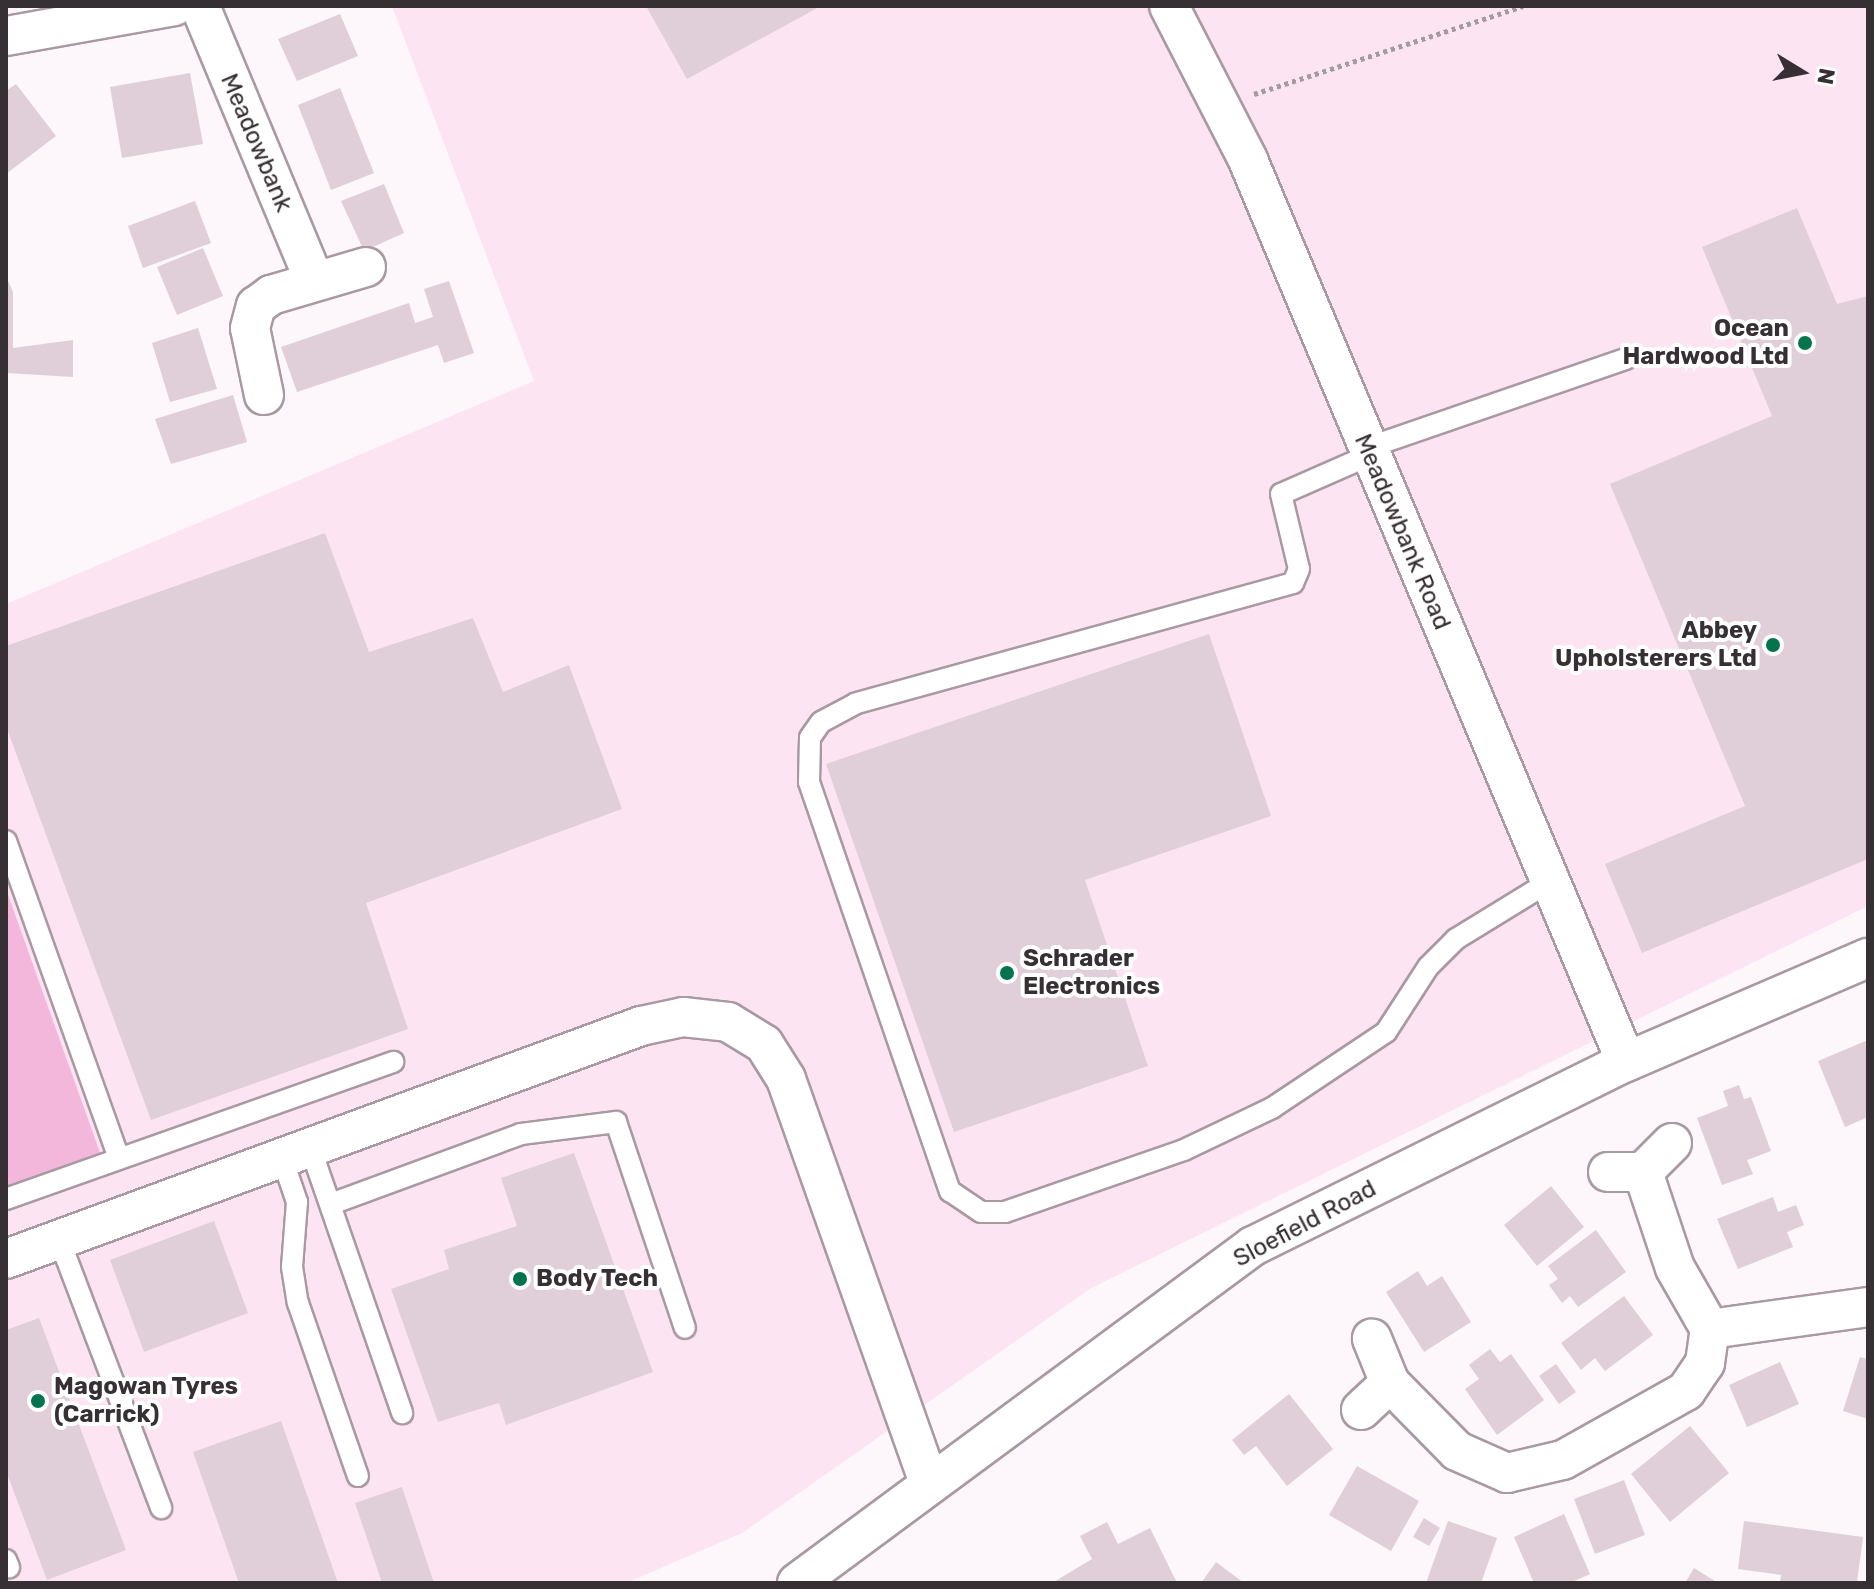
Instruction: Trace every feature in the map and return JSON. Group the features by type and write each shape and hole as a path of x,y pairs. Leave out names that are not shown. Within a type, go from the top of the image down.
{"street":[{"path":"6,36 174,6"},
{"name":"Meadowbank","path":"200,6 314,280"},
{"name":"Meadowbank Road","path":"1169,6 1221,107 1626,1062"},
{"path":"264,395 250,328 256,306 314,280 366,267"},
{"name":"Sloefield Road","path":"797,1583 929,1482 1253,1246 1626,1062 1868,958"},
{"path":"6,1259 295,1149 664,1020 709,1017 746,1029 777,1061 795,1100 929,1482"},
{"path":"1372,1339 1390,1383 1468,1459 1494,1471 1527,1473 1673,1402 1705,1363 1710,1329 1626,1172 1672,1143"},
{"path":"1710,1329 1868,1307"},
{"path":"1361,1410 1390,1383"}],"lane":[{"path":"1549,882 1456,939 1428,967 1386,1032 1272,1108 1184,1150 1005,1212 981,1212 950,1191 809,782 810,738 821,722 855,704 1293,583 1298,566 1281,494 1368,452 1626,359"},
{"path":"6,841 119,1158"},
{"path":"6,1199 393,1062"},
{"path":"331,1204 521,1134 616,1122 685,1328"},
{"path":"295,1149 331,1204 402,1413"},
{"path":"295,1149 297,1202 292,1267 298,1303 358,1476"},
{"path":"59,1239 161,1508"}],"path":[{"path":"1221,107 1523,6"}],"shaded area":[{"path":"392,6 1868,6 1868,906 1091,1288 742,1533 626,1583 6,1583 6,604 534,381"},
{"path":"6,889 104,1164 6,1200"}],"building":[{"path":"646,6 821,6 687,79"},
{"path":"340,14 358,56 297,81 278,39"},
{"path":"190,73 203,144 122,158 110,87"},
{"path":"16,84 56,136 6,174 6,91"},
{"path":"340,88 374,173 331,190 298,105"},
{"path":"384,184 404,233 364,251 341,201"},
{"path":"195,201 211,243 143,268 128,226"},
{"name":"Abbey Upholsterers Ltd","path":"1797,208 1837,304 1868,296 1868,859 1642,953 1605,864 1745,806 1610,484 1772,416 1702,247"},
{"path":"203,248 223,296 177,315 157,267"},
{"path":"6,276 13,292 13,348 73,340 73,377 6,373"},
{"path":"449,281 474,353 444,363 438,345 297,392 281,347 409,303 415,323 433,317 424,289"},
{"path":"198,328 217,389 170,402 152,343"},
{"path":"233,395 247,442 171,464 155,419"},
{"path":"325,533 369,652 473,618 503,692 569,665 622,809 366,903 408,1029 151,1120 6,726 6,646"},
{"name":"Schrader Electronics","path":"1209,634 1271,816 1085,880 1148,1066 954,1132 826,764"},
{"path":"1868,1040 1868,1117 1845,1127 1818,1061"},
{"path":"1739,1085 1744,1099 1751,1097 1771,1151 1747,1160 1753,1174 1722,1185 1697,1118 1728,1106 1723,1091"},
{"name":"Body Tech","path":"574,1153 653,1372 506,1425 499,1403 438,1422 391,1289 449,1269 444,1250 517,1226 501,1178"},
{"path":"1551,1186 1584,1227 1537,1266 1504,1225"},
{"path":"1773,1197 1778,1212 1796,1205 1804,1225 1787,1232 1793,1247 1738,1269 1717,1219"},
{"path":"214,1221 248,1313 144,1352 110,1260"},
{"path":"1596,1230 1626,1272 1578,1307 1570,1296 1562,1303 1549,1285 1558,1279 1548,1266"},
{"path":"1418,1271 1427,1286 1442,1276 1471,1322 1424,1352 1386,1292"},
{"path":"1624,1296 1653,1335 1605,1371 1595,1358 1581,1370 1561,1343"},
{"name":"Magowan Tyres (Carrick)","path":"39,1318 126,1550 47,1580 6,1471 6,1330"},
{"path":"1490,1349 1500,1362 1511,1354 1544,1400 1497,1435 1465,1389 1479,1379 1469,1365"},
{"path":"1860,1357 1868,1359 1868,1419 1843,1411"},
{"path":"1780,1362 1799,1404 1747,1427 1729,1385"},
{"path":"1556,1364 1576,1392 1559,1404 1539,1376"},
{"path":"1289,1394 1333,1449 1287,1486 1256,1446 1244,1455 1232,1440"},
{"path":"281,1421 338,1583 239,1583 193,1452"},
{"path":"1690,1426 1729,1473 1670,1522 1631,1474"},
{"path":"1357,1466 1419,1501 1391,1551 1329,1515"},
{"path":"1624,1480 1645,1535 1595,1554 1574,1499"},
{"path":"402,1487 434,1583 382,1583 355,1503"},
{"path":"1564,1514 1590,1574 1570,1583 1534,1583 1514,1537"},
{"path":"1424,1518 1440,1528 1429,1546 1413,1537"},
{"path":"1448,1521 1497,1538 1481,1583 1426,1583"},
{"path":"1744,1521 1863,1537 1857,1583 1780,1583 1781,1575 1738,1569"},
{"path":"1107,1522 1118,1544 1150,1528 1177,1583 1052,1583 1092,1559 1080,1536"},
{"path":"1216,1562 1244,1583 1201,1583"},
{"path":"1694,1568 1718,1583 1685,1583"}],"place":[{"name":"Ocean Hardwood Ltd","path":"1805,343"},
{"name":"Abbey Upholsterers Ltd","path":"1773,645"},
{"name":"Schrader Electronics","path":"1007,973"},
{"name":"Body Tech","path":"520,1279"},
{"name":"Magowan Tyres (Carrick)","path":"38,1401"}]}
